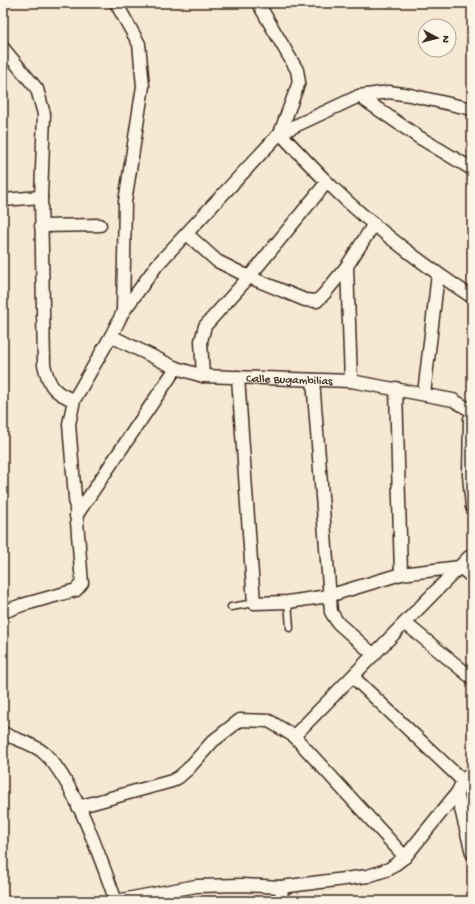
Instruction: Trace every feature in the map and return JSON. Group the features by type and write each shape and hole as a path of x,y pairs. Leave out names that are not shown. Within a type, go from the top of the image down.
{"street":[{"path":"116,3 139,44 143,86 125,202 123,312"},
{"path":"3,612 22,605 76,590 82,583 69,424 74,400 123,312 157,265 280,132 299,82 297,70 258,3"},
{"path":"3,48 37,89 44,114 41,197 44,364 48,382 60,395 74,400"},
{"path":"280,132 359,96 389,92 410,95 472,109"},
{"path":"359,96 417,136 472,170"},
{"path":"280,132 327,182 374,224 438,274 472,298"},
{"path":"202,376 201,341 205,326 249,277 327,182"},
{"path":"3,200 41,197"},
{"path":"187,234 217,261 249,277 305,300 316,301 348,266 374,224"},
{"path":"41,226 100,225"},
{"path":"348,266 351,381"},
{"path":"424,394 438,274"},
{"name":"Calle Bugambilias","path":"111,336 176,368 202,376 351,381 396,388 454,400 472,411"},
{"path":"76,516 176,368"},
{"path":"238,377 254,603 288,602 328,596 401,574 460,567 472,577"},
{"path":"313,380 328,596 331,612 338,623 374,655"},
{"path":"396,388 401,574"},
{"path":"472,415 470,419 469,475 472,507"},
{"path":"294,736 472,554"},
{"path":"404,623 472,678"},
{"path":"353,677 463,781"},
{"path":"78,806 179,777 213,741 240,720 269,721 294,736 405,857"},
{"path":"4,733 33,746 44,753 68,786 78,806 116,901 157,895 196,886 242,885 281,887 368,876 389,869 405,857 457,793 463,781 472,772"},
{"path":"457,793 472,852"},
{"path":"281,887 282,901"}],"lane":[{"path":"288,602 290,628"},
{"path":"231,606 254,603"}]}
